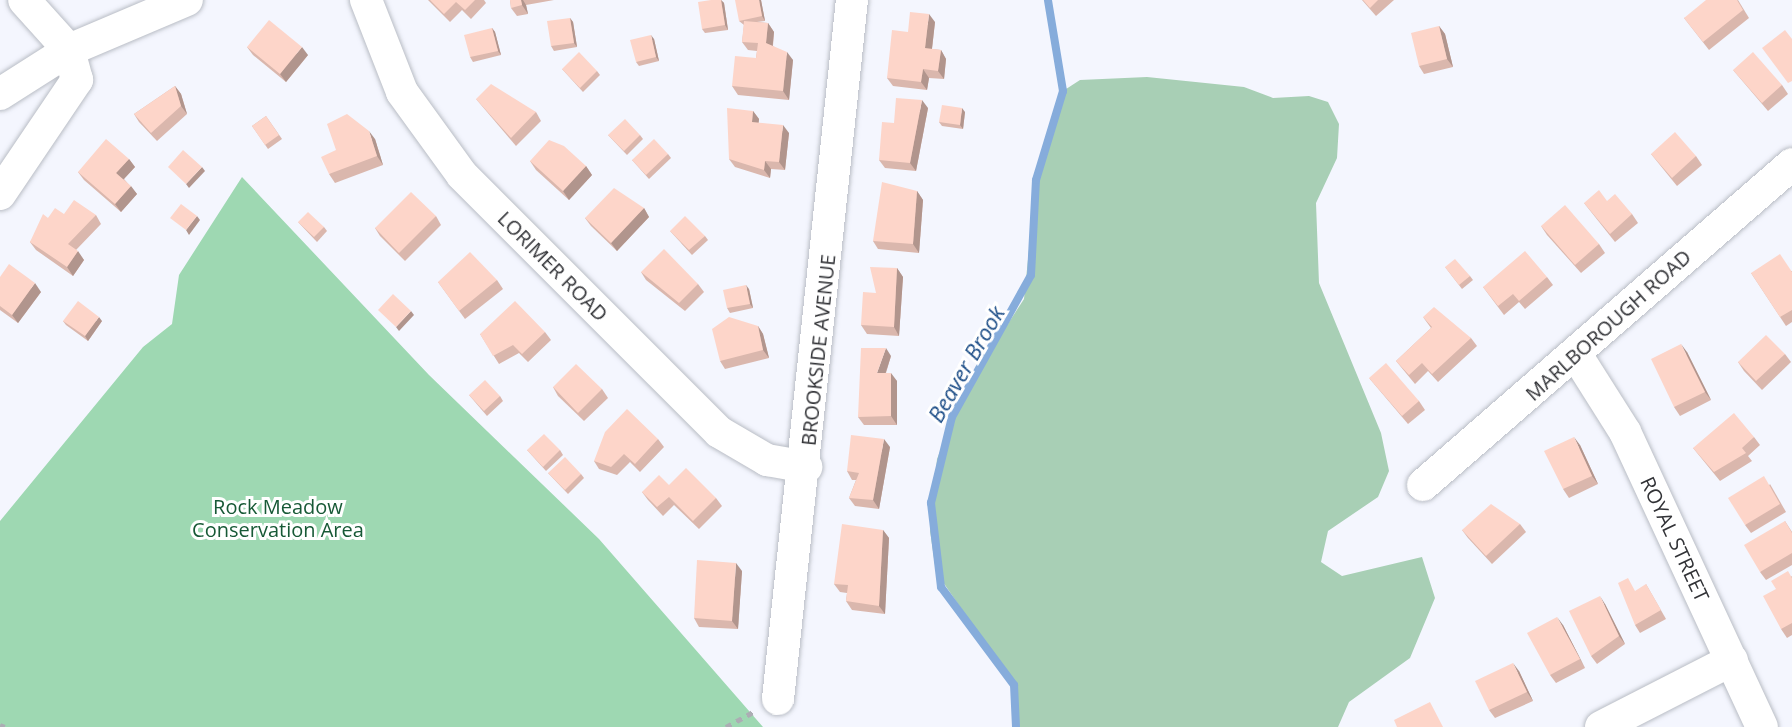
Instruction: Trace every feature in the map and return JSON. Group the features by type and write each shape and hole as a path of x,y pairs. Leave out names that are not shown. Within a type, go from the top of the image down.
{"street":[{"path":"0,194 76,87 69,50 24,0"},
{"path":"0,94 69,50 187,0"},
{"name":"LORIMER ROAD","path":"366,0 402,92 462,175 719,432 767,460 806,467"},
{"name":"BROOKSIDE AVENUE","path":"778,699 806,467 852,0"},
{"name":"MARLBOROUGH ROAD","path":"1423,485 1788,176"},
{"name":"ROYAL STREET","path":"1577,356 1625,432 1762,727"},
{"path":"1601,727 1732,660"}],"green space":[{"path":"1147,77 1244,87 1273,98 1309,96 1328,102 1339,124 1337,158 1316,203 1319,283 1381,433 1389,471 1378,497 1328,531 1321,562 1342,576 1422,557 1435,598 1410,658 1349,702 1338,727 1016,727 1014,685 936,572 930,531 937,459 963,393 1024,299 1036,180 1063,91 1080,80"},
{"name":"Rock Meadow Conservation Area","path":"242,177 429,375 599,539 763,727 0,727 0,521 143,347 172,324 179,275"}],"building":[{"path":"430,0 475,0 465,10 456,2 444,14"},
{"path":"510,0 521,0 522,5 511,8"},
{"path":"721,0 725,25 702,29 698,2"},
{"path":"735,0 759,0 762,16 739,21"},
{"path":"1363,0 1378,0 1370,8"},
{"path":"1706,0 1737,0 1743,10 1703,42 1684,18"},
{"path":"910,12 929,14 925,48 941,50 938,71 923,69 921,82 887,78 892,30 908,32"},
{"path":"570,18 574,43 551,46 547,21"},
{"path":"269,20 302,47 280,74 247,47"},
{"path":"744,21 768,23 766,43 787,52 783,91 732,86 735,56 756,58 758,43 742,42"},
{"path":"1439,26 1447,59 1419,66 1411,33"},
{"path":"492,28 498,51 470,57 464,35"},
{"path":"1785,30 1792,39 1792,81 1788,83 1762,48"},
{"path":"651,35 656,57 636,62 630,40"},
{"path":"579,52 597,71 580,88 562,69"},
{"path":"1753,52 1782,85 1762,103 1733,70"},
{"path":"491,84 536,112 511,138 476,99"},
{"path":"175,86 181,106 151,133 134,114"},
{"path":"896,98 922,100 910,163 879,160 882,122 894,123"},
{"path":"942,105 962,108 960,125 939,122"},
{"path":"727,108 753,111 752,122 783,125 779,162 765,161 764,170 729,159"},
{"path":"347,114 369,131 377,156 329,174 321,157 336,150 327,124"},
{"path":"266,116 279,135 265,145 252,126"},
{"path":"625,119 640,135 624,151 608,135"},
{"path":"1675,132 1696,156 1672,178 1651,154"},
{"path":"106,139 129,159 116,173 131,186 115,204 78,172"},
{"path":"654,139 668,154 646,175 632,160"},
{"path":"549,140 564,146 586,166 563,191 530,161"},
{"path":"183,150 202,167 186,184 168,167"},
{"path":"882,182 917,191 913,244 873,241"},
{"path":"614,188 644,208 611,243 585,218"},
{"path":"1599,190 1607,201 1615,194 1632,214 1610,234 1584,203"},
{"path":"411,192 436,216 399,253 375,228"},
{"path":"74,200 96,215 68,244 78,251 67,267 30,242 43,214 48,218 55,208 64,214"},
{"path":"181,204 197,216 186,230 170,218"},
{"path":"1565,205 1599,244 1575,265 1541,226"},
{"path":"308,212 324,227 314,237 298,222"},
{"path":"685,216 705,236 689,250 670,231"},
{"path":"664,249 698,284 679,303 641,272"},
{"path":"1525,251 1547,277 1519,301 1513,294 1498,306 1483,287"},
{"path":"470,252 497,280 459,311 438,282"},
{"path":"1780,254 1792,272 1792,310 1780,317 1751,273"},
{"path":"1455,259 1470,276 1459,285 1445,267"},
{"path":"9,264 35,283 12,315 0,306 0,277"},
{"path":"870,267 897,268 894,327 861,325 863,292 876,293"},
{"path":"746,285 750,304 727,308 723,290"},
{"path":"393,294 411,311 396,327 378,310"},
{"path":"78,301 99,317 85,336 63,321"},
{"path":"515,301 545,332 522,354 513,345 493,356 480,334"},
{"path":"1434,307 1471,338 1432,374 1422,363 1409,375 1396,361 1432,327 1423,317"},
{"path":"729,317 758,326 763,350 720,361 712,329"},
{"path":"1766,335 1785,354 1756,381 1738,362"},
{"path":"1681,344 1705,392 1674,407 1651,359"},
{"path":"861,348 886,348 877,373 891,373 891,416 858,417"},
{"path":"1386,363 1419,401 1402,416 1369,378"},
{"path":"576,364 602,389 578,413 553,387"},
{"path":"485,380 500,396 484,411 469,395"},
{"path":"627,409 658,439 635,464 624,454 611,467 594,461 605,432"},
{"path":"1734,413 1754,437 1742,448 1746,453 1714,472 1693,448"},
{"path":"544,434 560,450 543,467 527,450"},
{"path":"851,435 884,439 873,500 849,498 859,473 847,471"},
{"path":"1574,437 1592,476 1563,489 1544,451"},
{"path":"565,457 581,474 565,490 548,473"},
{"path":"686,468 716,498 693,521 669,497 657,507 642,492 659,475 669,485"},
{"path":"1764,476 1780,504 1745,525 1728,498"},
{"path":"1491,504 1520,524 1486,556 1462,530"},
{"path":"1785,521 1792,533 1792,553 1760,572 1744,545"},
{"path":"842,524 883,530 879,606 846,601 848,585 834,584"},
{"path":"697,560 736,563 732,621 694,618"},
{"path":"1788,571 1792,578 1792,623 1781,629 1763,596 1776,589 1771,581"},
{"path":"1628,578 1635,591 1646,584 1661,610 1635,625 1618,583"},
{"path":"1600,596 1619,636 1591,656 1569,611"},
{"path":"1557,617 1580,659 1550,675 1527,633"},
{"path":"1513,663 1527,692 1489,710 1475,681"},
{"path":"1430,702 1443,727 1397,727 1394,720"}],"waterway":[{"name":"Beaver Brook","path":"1016,727 1014,685 941,587 931,503 952,417 1031,275 1036,180 1063,91 1048,0"}]}
